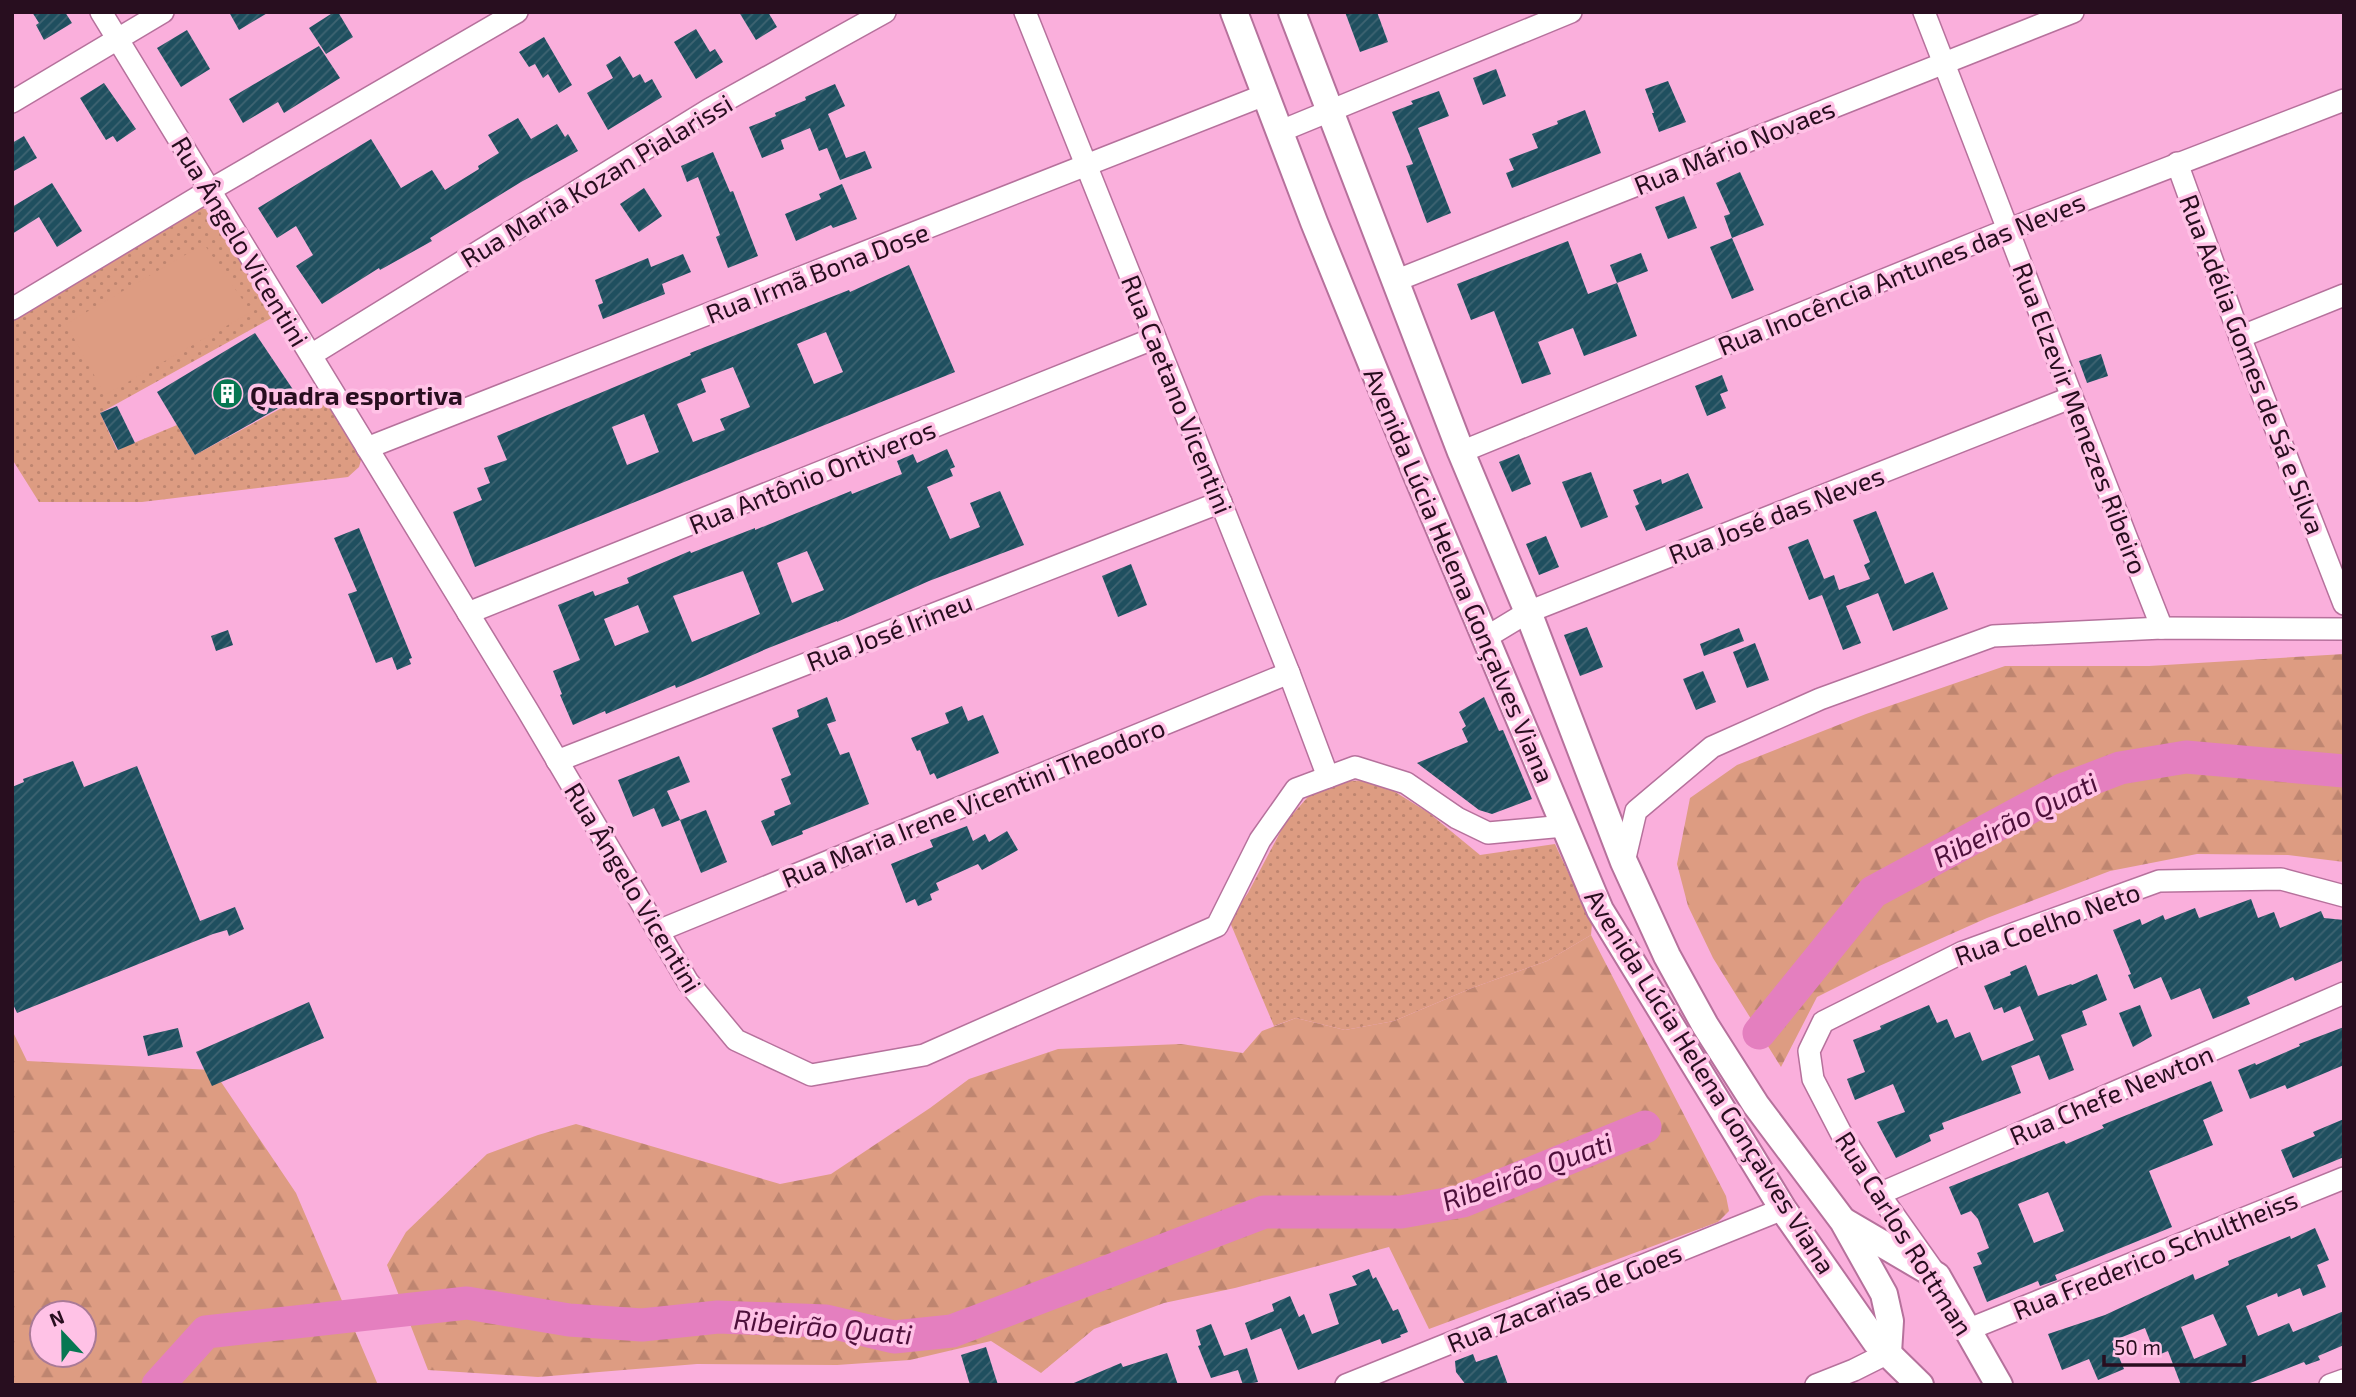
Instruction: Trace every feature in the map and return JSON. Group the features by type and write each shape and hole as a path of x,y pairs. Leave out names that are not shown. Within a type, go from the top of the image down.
{"street":[{"name":"Rua Ângelo Vicentini","path":"101,12 468,613 688,982 736,1040 811,1075 923,1055 1217,926 1260,840 1296,789 1355,767 1406,783 1457,818 1488,833 1564,827"},
{"path":"12,102 163,12"},
{"path":"12,309 209,190 517,12"},
{"name":"Rua Maria Kozan Pialarissi","path":"310,355 710,109 885,12"},
{"name":"Rua Caetano Vicentini","path":"1025,12 1328,777"},
{"name":"Avenida Lúcia Helena Gonçalves Viana","path":"1234,12 1338,280 1600,910 1783,1209 1876,1342 1888,1353"},
{"name":"Avenida Lúcia Helena Gonçalves Viana","path":"1292,12 1461,452 1528,612 1624,862 1689,997 1756,1105 1843,1221 1884,1294 1890,1321 1888,1353"},
{"path":"1281,131 1572,12"},
{"name":"Rua Elzevir Menezes Ribeiro","path":"1924,12 2009,229 2070,398 2162,628"},
{"name":"Rua Mário Novaes","path":"1395,281 2073,12"},
{"name":"Rua Irmã Bona Dose","path":"367,448 1266,94"},
{"name":"Rua Inocência Antunes das Neves","path":"1461,452 2009,229 2344,100"},
{"name":"Rua Adélia Gomes de Sá e Silva","path":"2177,163 2344,604"},
{"path":"2241,337 2344,295"},
{"name":"Rua Antônio Ontiveros","path":"468,613 1155,338"},
{"name":"Rua José das Neves","path":"1485,638 1528,612 2070,398"},
{"name":"Rua José Irineu","path":"557,761 1221,502"},
{"path":"1624,862 1636,811 1712,747 1820,699 1993,636 2162,628 2344,629"},
{"name":"Rua Maria Irene Vicentini Theodoro","path":"658,931 1289,673"},
{"name":"Rua Coelho Neto","path":"1814,1079 1809,1051 1823,1022 1963,952 2159,881 2281,879 2344,896"},
{"name":"Rua Chefe Newton","path":"1879,1194 2344,993"},
{"name":"Rua Carlos Rottman","path":"1814,1079 1842,1135 1879,1194 1937,1276 1999,1385"},
{"name":"Rua Frederico Schultheiss","path":"1966,1330 2344,1178"},
{"name":"Rua Zacarias de Goes","path":"1346,1385 1783,1209"},
{"path":"1843,1221 1937,1276"},
{"path":"1816,1385 1888,1353 1920,1385"},
{"path":"2330,1385 2344,1380"}],"green space":[{"path":"202,208 215,213 279,314 100,413 117,450 177,425 195,455 324,385 364,450 359,467 348,477 142,502 39,502 12,459 12,315 187,209"},
{"path":"204,244 251,312 105,395 66,324"},
{"path":"2344,654 2344,862 2288,855 2197,854 2110,871 1987,918 1817,997 1781,1067 1713,958 1688,906 1677,864 1690,798 1737,765 1866,714 2005,666 2149,666"},
{"path":"1376,780 1429,813 1480,855 1555,844 1592,924 1591,935 1547,961 1472,988 1394,1021 1345,1030 1296,1018 1274,1026 1229,920 1248,893 1285,823 1313,791 1347,781"},
{"path":"1591,935 1726,1196 1729,1211 1718,1222 1429,1329 1389,1247 1235,1288 1164,1303 1094,1329 1041,1373 991,1341 910,1360 837,1365 697,1364 538,1377 428,1370 387,1265 406,1232 487,1154 576,1124 780,1184 831,1174 969,1079 1058,1049 1181,1044 1243,1053 1262,1031 1296,1018 1345,1030 1394,1021 1472,988 1547,961"},
{"path":"12,1030 27,1061 213,1070 296,1193 378,1385 12,1385"}],"building":[{"path":"32,12 65,12 72,23 44,40 36,25 39,23"},
{"path":"229,12 269,12 239,30"},
{"path":"338,12 353,37 326,54 309,28"},
{"path":"739,12 768,12 777,27 756,40"},
{"path":"1345,12 1377,12 1388,42 1360,52"},
{"path":"696,29 710,52 715,49 723,62 696,79 674,42"},
{"path":"187,30 210,69 181,87 157,48"},
{"path":"544,37 572,85 559,93 548,74 543,78 535,64 529,67 519,52"},
{"path":"319,46 340,78 284,113 278,102 243,123 229,99"},
{"path":"620,56 633,78 640,74 645,83 652,79 662,97 608,130 587,93 613,78 606,65"},
{"path":"1496,69 1506,96 1483,105 1473,78"},
{"path":"1668,81 1686,122 1659,132 1645,89"},
{"path":"104,83 136,129 117,142 113,136 106,140 80,98"},
{"path":"835,84 845,106 828,114 846,158 865,151 872,168 840,180 827,148 819,151 810,128 781,140 784,149 762,158 749,127 776,116 775,113"},
{"path":"1439,91 1449,116 1418,128 1451,213 1427,223 1406,166 1413,164 1392,112 1413,104 1411,101"},
{"path":"1585,110 1601,153 1512,188 1506,173 1514,170 1509,159 1538,148 1532,134"},
{"path":"518,118 531,139 557,124 565,137 568,134 578,151 521,182 430,238 432,241 380,270 379,268 322,304 296,266 313,255 296,226 277,238 258,208 371,139 401,188 432,170 445,190 499,153 488,135"},
{"path":"24,136 37,158 12,172 12,143"},
{"path":"713,152 730,192 733,191 758,256 728,268 716,237 720,235 698,177 687,182 681,166"},
{"path":"1740,172 1764,225 1732,238 1724,216 1730,214 1716,183"},
{"path":"52,183 82,231 57,247 39,217 12,234 12,207"},
{"path":"842,184 857,219 833,228 831,225 796,241 785,214 821,199 819,194"},
{"path":"644,188 662,216 639,232 620,204"},
{"path":"1684,196 1697,228 1668,239 1655,207"},
{"path":"1732,238 1754,290 1732,299 1710,247"},
{"path":"1568,241 1588,294 1617,283 1637,336 1584,356 1573,328 1538,342 1551,374 1522,384 1494,311 1471,320 1457,284"},
{"path":"1641,253 1648,271 1617,283 1610,265"},
{"path":"683,254 691,272 662,284 665,294 603,319 598,305 603,303 595,280 648,258 651,267"},
{"path":"909,265 955,372 475,567 453,512 482,500 477,488 490,483 484,468 507,460 497,436 691,355 690,353 849,290 850,292","holes":["826,332 843,372 814,384 797,344","733,367 750,407 720,419 725,430 693,442 677,404 706,392 701,379","644,414 659,452 627,465 612,427"]},
{"name":"Quadra esportiva","path":"255,333 298,397 195,455 157,392"},
{"path":"2101,354 2108,376 2087,383 2079,361"},
{"path":"1722,375 1728,391 1720,394 1726,408 1707,416 1695,386"},
{"path":"117,406 135,443 118,450 100,413"},
{"path":"947,449 955,467 950,469 953,476 927,487 950,539 980,527 970,503 1000,491 1024,545 929,581 676,688 675,685 573,725 553,671 580,660 558,605 593,591 595,596 629,583 627,578 690,551 691,553 755,530 851,491 852,494 902,474 897,461 913,454 917,463","holes":["807,551 824,590 792,603 777,563","743,571 760,614 692,642 673,596","638,605 649,632 615,646 604,619"]},
{"path":"1519,454 1531,484 1512,492 1499,462"},
{"path":"1591,472 1608,517 1581,528 1562,482"},
{"path":"1688,473 1703,508 1646,531 1635,506 1639,504 1633,490 1661,479 1662,484"},
{"path":"1876,511 1905,584 1933,572 1948,609 1893,631 1878,593 1846,606 1861,643 1843,650 1822,595 1809,600 1788,547 1808,539 1824,579 1834,575 1839,590 1870,579 1864,565 1870,562 1853,520"},
{"path":"359,528 412,658 409,659 411,664 397,670 392,657 376,663 348,594 357,591 334,538"},
{"path":"1546,536 1559,567 1539,575 1526,544"},
{"path":"1131,564 1147,605 1118,617 1102,576"},
{"path":"1587,627 1603,667 1580,676 1564,635"},
{"path":"1739,628 1744,641 1704,656 1700,644"},
{"path":"228,630 233,645 216,651 211,636"},
{"path":"1755,643 1769,680 1747,688 1733,652"},
{"path":"1703,671 1716,702 1696,710 1683,679"},
{"path":"827,697 836,721 827,724 840,755 849,752 869,804 772,846 761,821 775,815 774,811 791,804 781,779 791,775 772,728 799,717 797,710"},
{"path":"1484,697 1499,731 1503,730 1532,799 1492,814 1479,810 1417,763 1468,742 1462,729 1466,726 1459,712"},
{"path":"962,706 968,721 983,715 999,753 937,779 934,773 930,775 920,750 917,751 911,738 949,723 945,713"},
{"path":"679,756 690,782 667,791 680,820 662,827 654,808 633,817 618,780"},
{"path":"73,761 84,787 137,766 200,921 235,907 244,929 229,936 227,930 213,934 17,1013 12,1002 12,787 24,782 23,779"},
{"path":"706,810 727,862 701,873 680,820"},
{"path":"967,826 973,841 985,834 989,842 1007,831 1018,850 982,870 978,864 936,883 939,890 930,894 932,900 918,906 915,899 906,903 891,864 933,847 930,840"},
{"path":"2251,899 2258,918 2274,912 2280,928 2321,911 2324,918 2344,920 2344,960 2295,981 2293,977 2247,997 2250,1004 2213,1019 2200,988 2171,1000 2161,977 2134,989 2128,975 2131,974 2113,930 2140,919 2142,925 2163,915 2165,920 2195,908 2199,918"},
{"path":"2026,965 2038,996 2097,974 2107,1000 2082,1011 2087,1025 2061,1035 2074,1070 2049,1080 2039,1055 2011,1066 2021,1093 1942,1123 1944,1129 1929,1135 1931,1141 1896,1158 1877,1122 1905,1112 1893,1084 1855,1100 1847,1079 1865,1072 1853,1040 1929,1005 1937,1023 1947,1019 1955,1038 1970,1032 1982,1061 2034,1040 2020,1006 2004,1013 2002,1007 1994,1010 1984,986 2011,975 2010,972"},
{"path":"309,1002 324,1038 212,1086 196,1052"},
{"path":"2140,1005 2152,1036 2133,1047 2119,1013"},
{"path":"2344,1027 2344,1065 2287,1089 2285,1085 2250,1099 2238,1070 2255,1063 2256,1065 2300,1046 2299,1044"},
{"path":"178,1028 183,1047 148,1056 143,1036"},
{"path":"2211,1081 2223,1111 2203,1120 2213,1145 2149,1171 2172,1227 2055,1275 2057,1280 2040,1286 2038,1281 1987,1302 1973,1267 1982,1264 1977,1253 1989,1248 1978,1219 1971,1211 1961,1215 1949,1187 2064,1141 2066,1144 2104,1128 2102,1125","holes":["2048,1192 2064,1231 2034,1243 2018,1204"]},
{"path":"2344,1119 2344,1157 2293,1178 2281,1150 2315,1136 2313,1132"},
{"path":"2315,1228 2329,1260 2317,1265 2326,1287 2303,1296 2300,1288 2278,1297 2277,1293 2246,1306 2258,1336 2289,1323 2293,1332 2344,1311 2344,1345 2318,1356 2320,1360 2306,1365 2304,1362 2245,1385 2181,1385 2168,1351 2156,1356 2145,1328 2112,1341 2124,1369 2098,1380 2089,1359 2062,1370 2048,1334 2105,1315 2193,1274 2195,1280 2229,1265 2228,1261 2290,1236 2291,1239","holes":["2213,1314 2227,1345 2194,1359 2181,1327"]},
{"path":"1369,1269 1373,1279 1376,1277 1393,1311 1398,1309 1408,1332 1400,1335 1401,1337 1382,1344 1380,1339 1298,1370 1281,1328 1251,1340 1245,1323 1274,1311 1272,1304 1290,1296 1299,1317 1304,1314 1312,1334 1339,1324 1329,1294 1357,1285 1352,1276"},
{"path":"1211,1324 1224,1356 1247,1348 1258,1382 1243,1385 1238,1370 1211,1378 1198,1346 1201,1345 1196,1330"},
{"path":"986,1347 998,1385 970,1385 961,1355"},
{"path":"1167,1353 1178,1385 1069,1385 1121,1363 1123,1367"},
{"path":"1473,1354 1476,1362 1497,1355 1508,1385 1466,1385 1456,1372 1455,1361"}],"waterway":[{"name":"Ribeirão Quati","path":"1759,1033 1873,892 2062,790 2120,768 2186,757 2344,771"},
{"name":"Ribeirão Quati","path":"158,1385 206,1332 467,1303 569,1320 642,1325 718,1317 826,1321 894,1337 952,1331 1264,1212 1401,1212 1463,1201 1645,1127"}],"place":[{"name":"Quadra esportiva","path":"227,394"}]}
